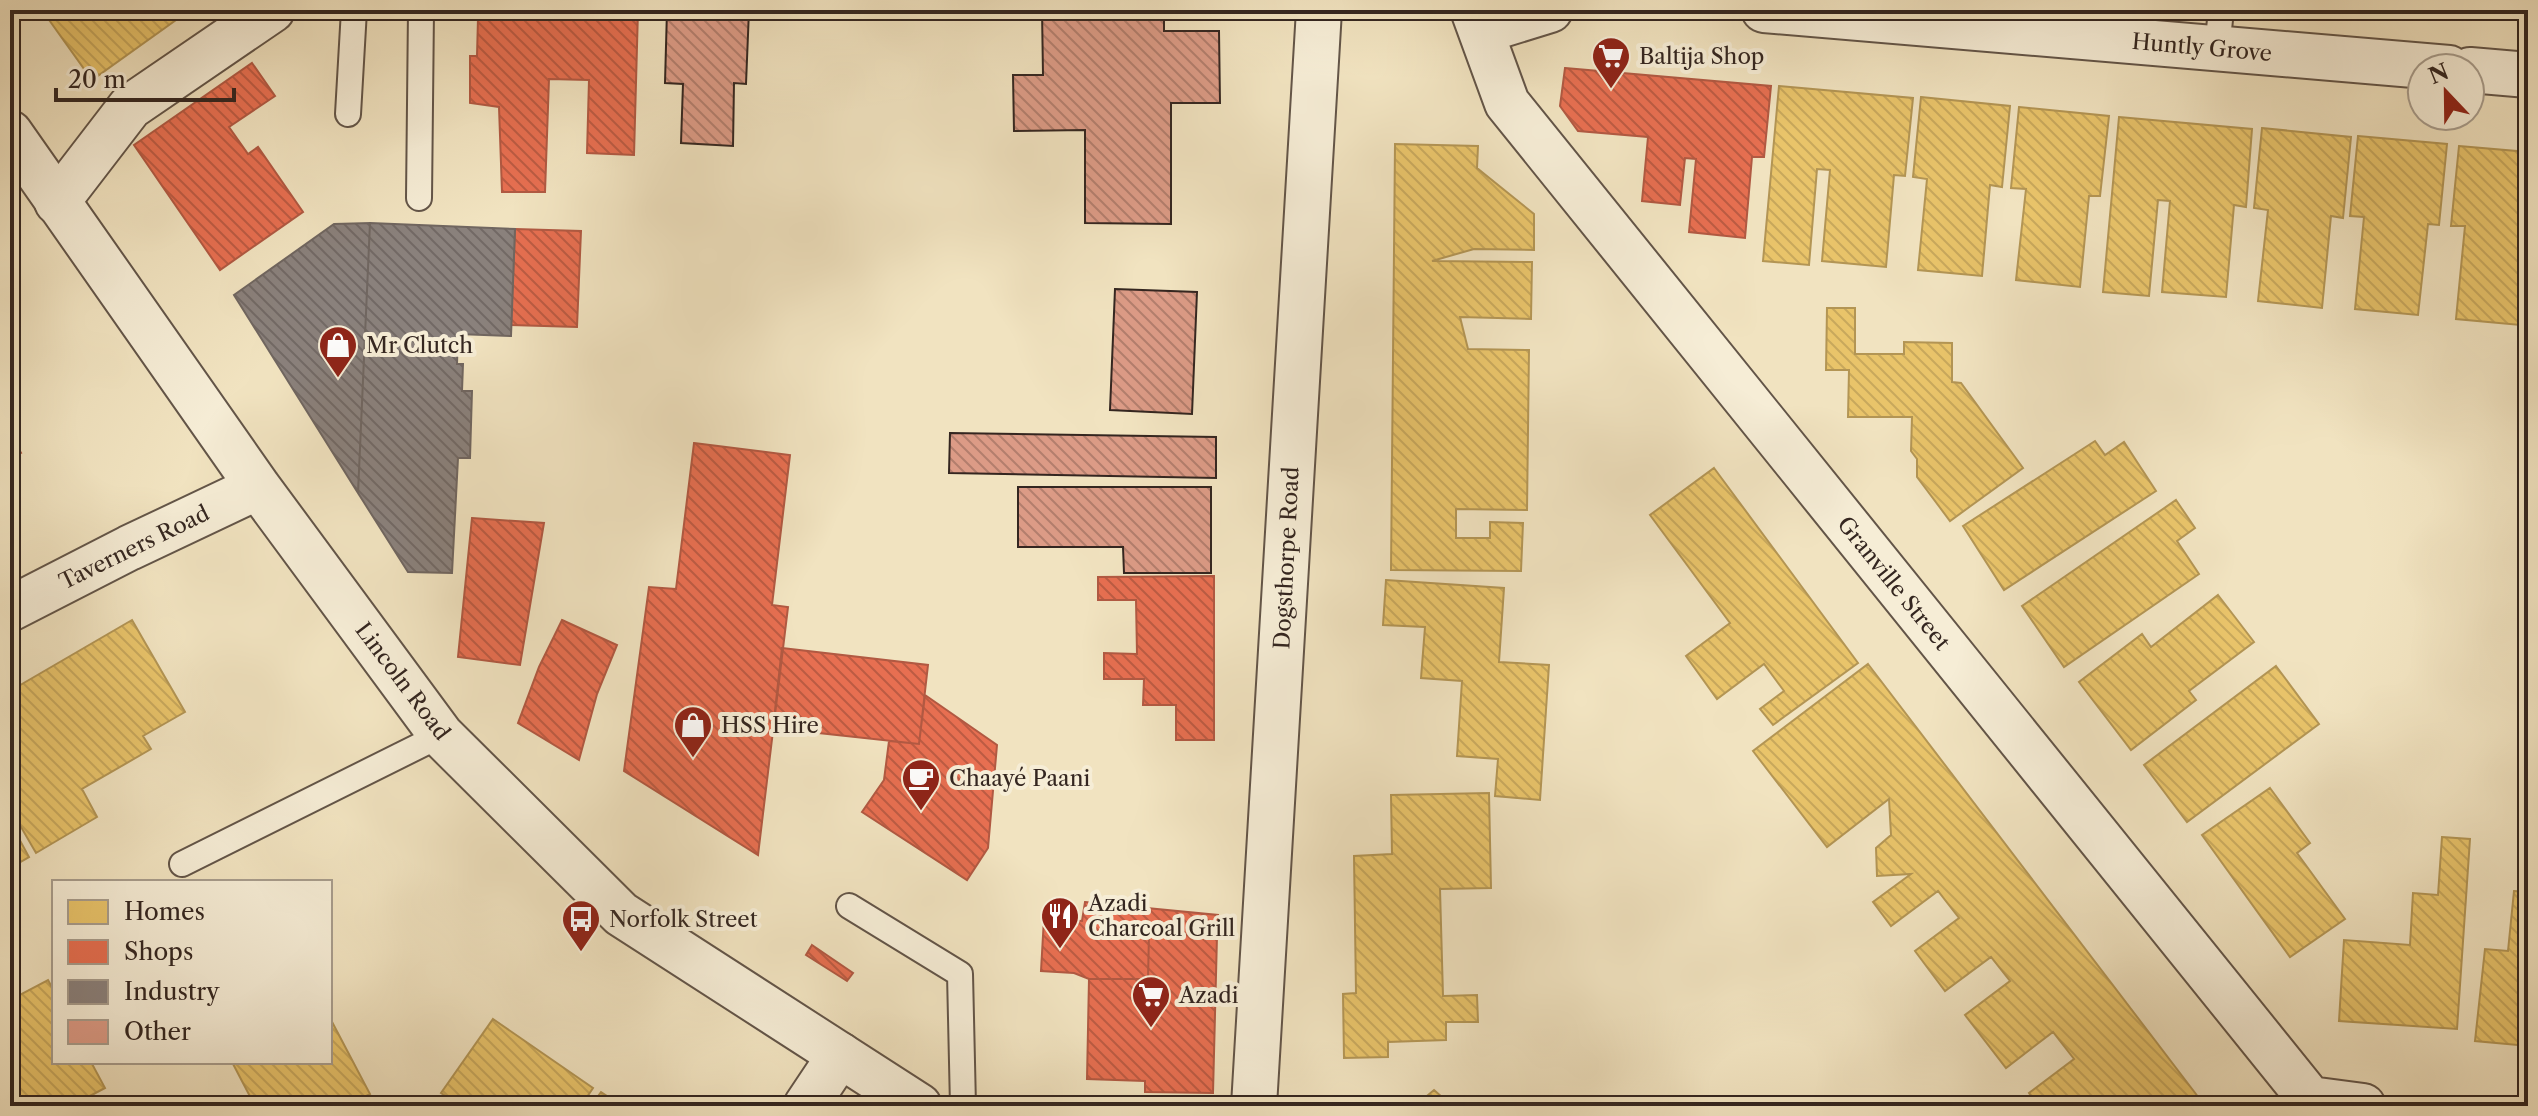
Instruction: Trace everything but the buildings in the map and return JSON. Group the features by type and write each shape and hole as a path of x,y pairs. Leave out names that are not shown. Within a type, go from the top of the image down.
{"street":[{"path":"57,202 130,107 272,10"},
{"name":"Dogsthorpe Road","path":"1254,1106 1319,10"},
{"path":"1477,20 1550,10"},
{"name":"Huntly Grove","path":"1764,10 2219,29 2406,61"},
{"name":"Granville Street","path":"1477,20 1507,103 2308,1103 2363,1106"},
{"path":"2486,71 2528,75"},
{"name":"Lincoln Road","path":"10,133 258,487 441,735 621,914 919,1106"},
{"name":"Taverners Road","path":"10,609 258,487"},
{"path":"806,1106 840,1055"}],"lane":[{"path":"348,114 354,10"},
{"path":"419,198 421,10"},
{"path":"182,864 441,735"},
{"path":"849,906 960,974 963,1106"}],"place":[{"name":"Baltija Shop","path":"1611,90"},
{"name":"Mr Clutch","path":"338,379"},
{"name":"HSS Hire","path":"693,759"},
{"name":"Chaayé Paani","path":"921,812"},
{"name":"Azadi Charcoal Grill","path":"1060,950"},
{"name":"Norfolk Street","path":"581,953"},
{"name":"Azadi","path":"1151,1029"}]}
